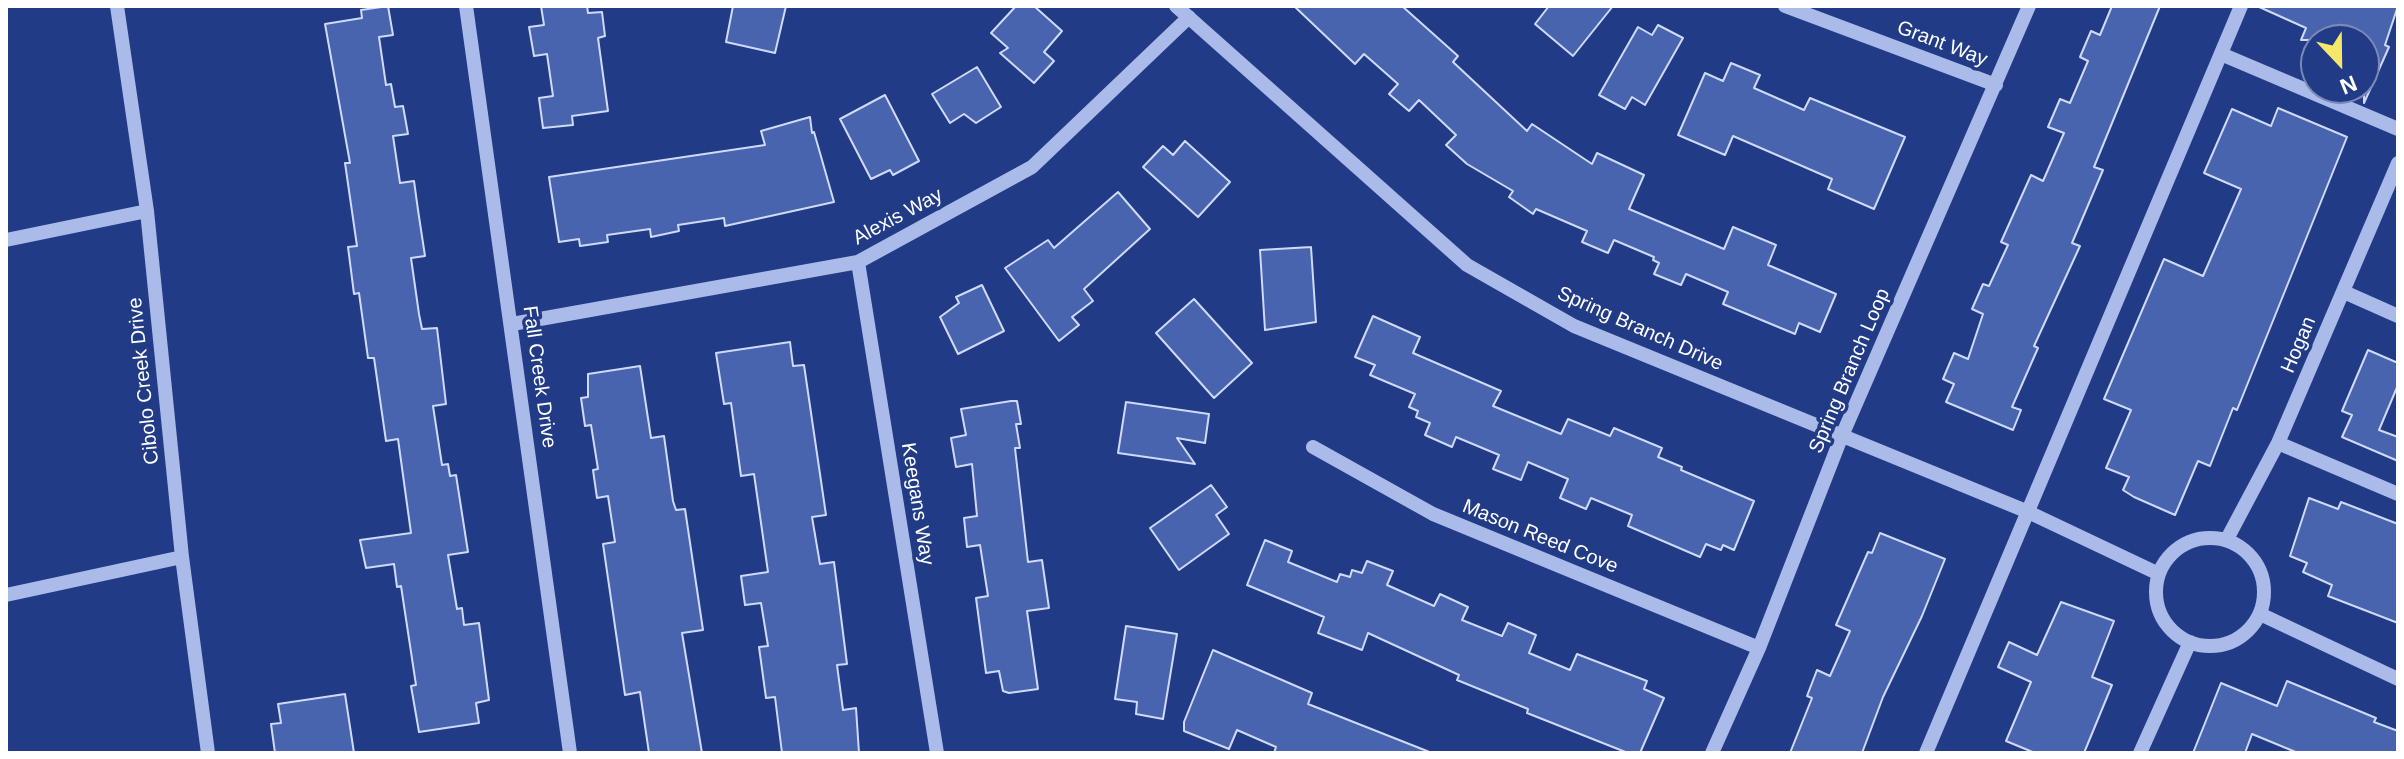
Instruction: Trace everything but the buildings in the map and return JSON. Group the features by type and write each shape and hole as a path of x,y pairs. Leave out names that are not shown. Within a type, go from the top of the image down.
{"street":[{"name":"Cibolo Creek Drive","path":"117,6 147,211 182,557 208,753"},
{"name":"Fall Creek Drive","path":"466,6 570,753"},
{"name":"Spring Branch Drive","path":"1176,6 1467,265 1574,326 1841,438 2026,511 2159,574"},
{"name":"Grant Way","path":"1785,6 1996,85"},
{"name":"Spring Branch Loop","path":"1712,753 1759,648 1841,438 2029,6"},
{"path":"1926,753 2241,6"},
{"name":"Alexis Way","path":"512,324 858,262 1032,167 1189,17"},
{"path":"2221,54 2398,129"},
{"name":"Hogan","path":"2227,539 2278,443 2398,163"},
{"path":"6,240 147,211"},
{"name":"Keegans Way","path":"858,262 937,753"},
{"path":"2344,292 2398,316"},
{"path":"2278,443 2398,494"},
{"name":"Mason Reed Cove","path":"1313,447 1433,514 1759,648"},
{"path":"2202,538 2227,539 2243,548 2256,561 2263,578 2265,596 2260,614 2251,628 2223,645 2190,642 2176,634 2158,606 2159,574 2179,547 2202,538"},
{"path":"6,595 182,557"},
{"path":"2260,614 2398,679"},
{"path":"2140,753 2190,642"}]}
